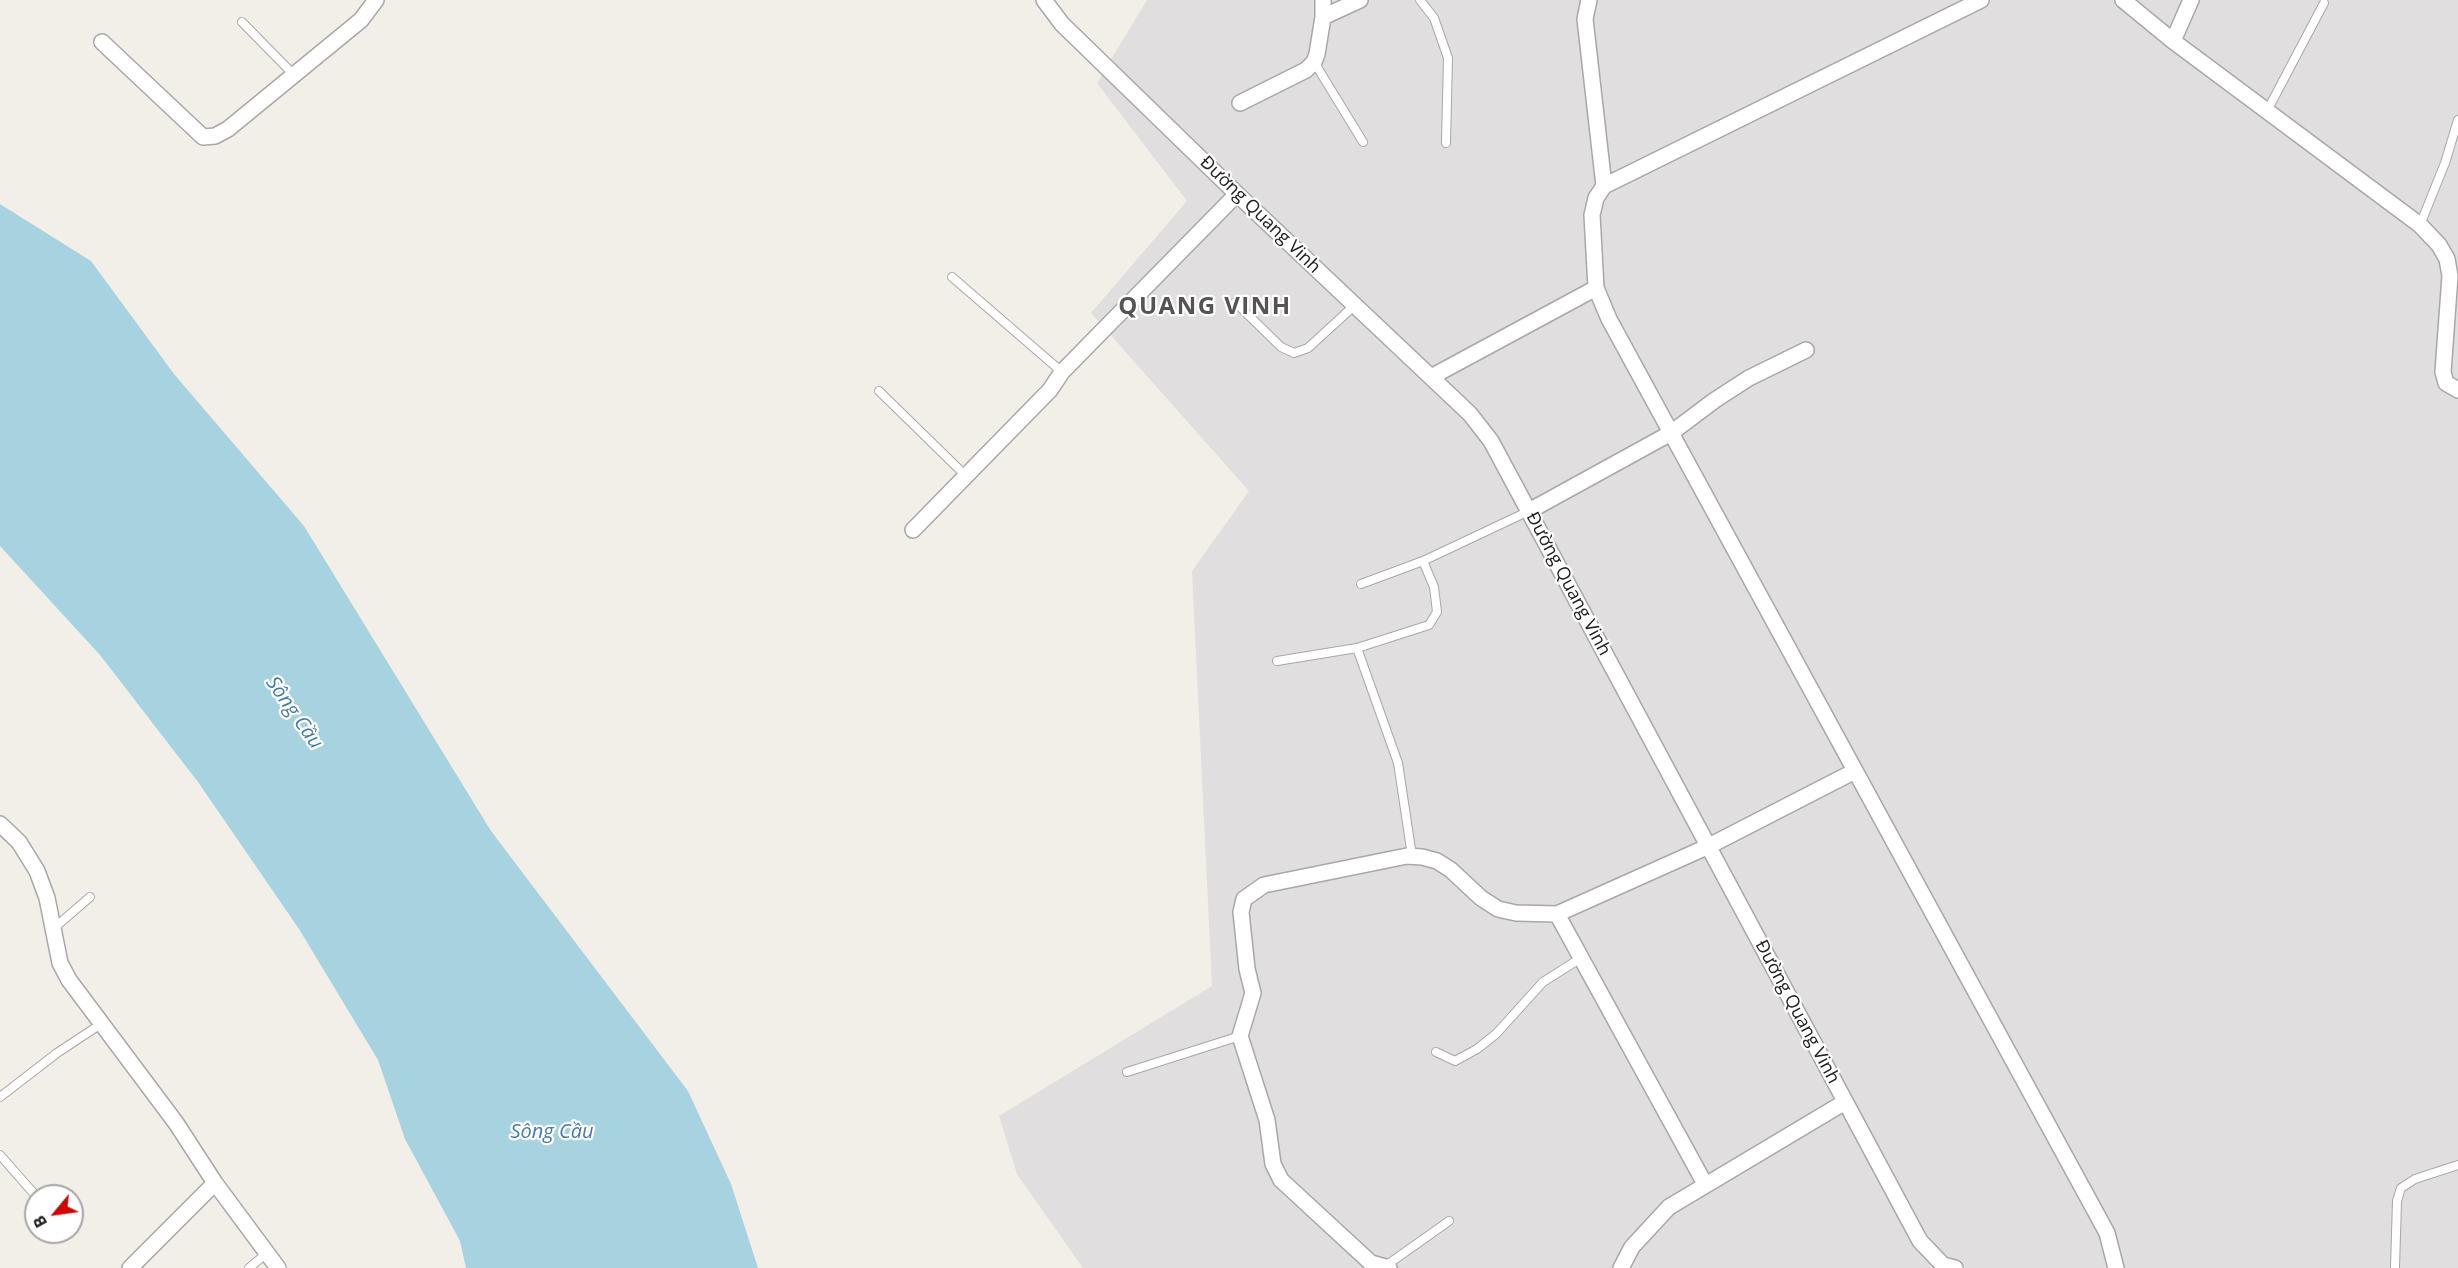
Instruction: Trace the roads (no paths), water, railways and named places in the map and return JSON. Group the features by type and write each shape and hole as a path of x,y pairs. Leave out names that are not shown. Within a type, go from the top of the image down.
{"street":[{"path":"102,42 203,137 215,136 228,129 362,20 376,0"},
{"name":"Đường Quang Vinh","path":"1044,0 1062,24 1237,194 1470,414 1491,441 1920,1241 1943,1265 1955,1268"},
{"path":"1240,103 1306,69 1314,62 1320,41 1323,0"},
{"path":"1323,17 1360,0"},
{"path":"1589,0 1585,19 1604,186"},
{"path":"1981,0 1604,186 1596,198 1592,215 1596,288 1609,319 2108,1233 2116,1268"},
{"path":"2123,0 2174,41 2420,225 2439,245 2447,259 2450,276 2443,372 2446,383 2454,390 2458,390"},
{"path":"2174,41 2192,0"},
{"path":"913,530 1050,390 1062,372 1237,194"},
{"path":"1431,377 1596,288"},
{"path":"1529,511 1671,433 1749,378 1806,350"},
{"path":"1386,1267 1371,1263 1281,1180 1273,1164 1266,1120 1240,1036 1253,993 1247,969 1241,912 1244,899 1264,885 1412,856 1437,861 1451,870 1481,898 1498,909 1516,913 1557,914 1709,846 1855,771"},
{"path":"0,825 18,842 37,872 47,898 60,963 69,980 176,1123 215,1183 279,1268"},
{"path":"1557,914 1705,1184"},
{"path":"1621,1268 1632,1247 1669,1207 1845,1102"},
{"path":"130,1268 215,1183"}],"lane":[{"path":"1420,0 1434,18 1448,58 1446,142"},
{"path":"2267,111 2324,3"},
{"path":"242,22 294,75"},
{"path":"1314,62 1362,142"},
{"path":"2420,225 2445,163 2458,120"},
{"path":"952,277 1062,372"},
{"path":"1235,302 1281,347 1294,353 1308,348 1355,305"},
{"path":"879,391 966,476"},
{"path":"1360,584 1423,561 1529,511"},
{"path":"1277,661 1358,648 1430,625 1437,612 1434,587 1423,561"},
{"path":"1358,648 1398,763 1412,856"},
{"path":"53,929 90,897"},
{"path":"1436,1052 1455,1061 1477,1050 1496,1034 1544,982 1581,958"},
{"path":"0,1097 57,1053 101,1024"},
{"path":"1127,1072 1240,1036"},
{"path":"0,1155 25,1184"},
{"path":"2395,1268 2397,1201 2401,1188 2415,1179 2458,1165"},
{"path":"1386,1267 1449,1221"},
{"path":"249,1268 267,1253"}],"water":[{"name":"Sông Cầu","path":"0,204 91,261 174,374 304,526 491,831 688,1091 731,1184 758,1268 466,1268 460,1241 405,1139 378,1060 299,929 198,782 100,655 0,546"}],"district":[{"name":"QUANG VINH","path":"1205,307"}]}
